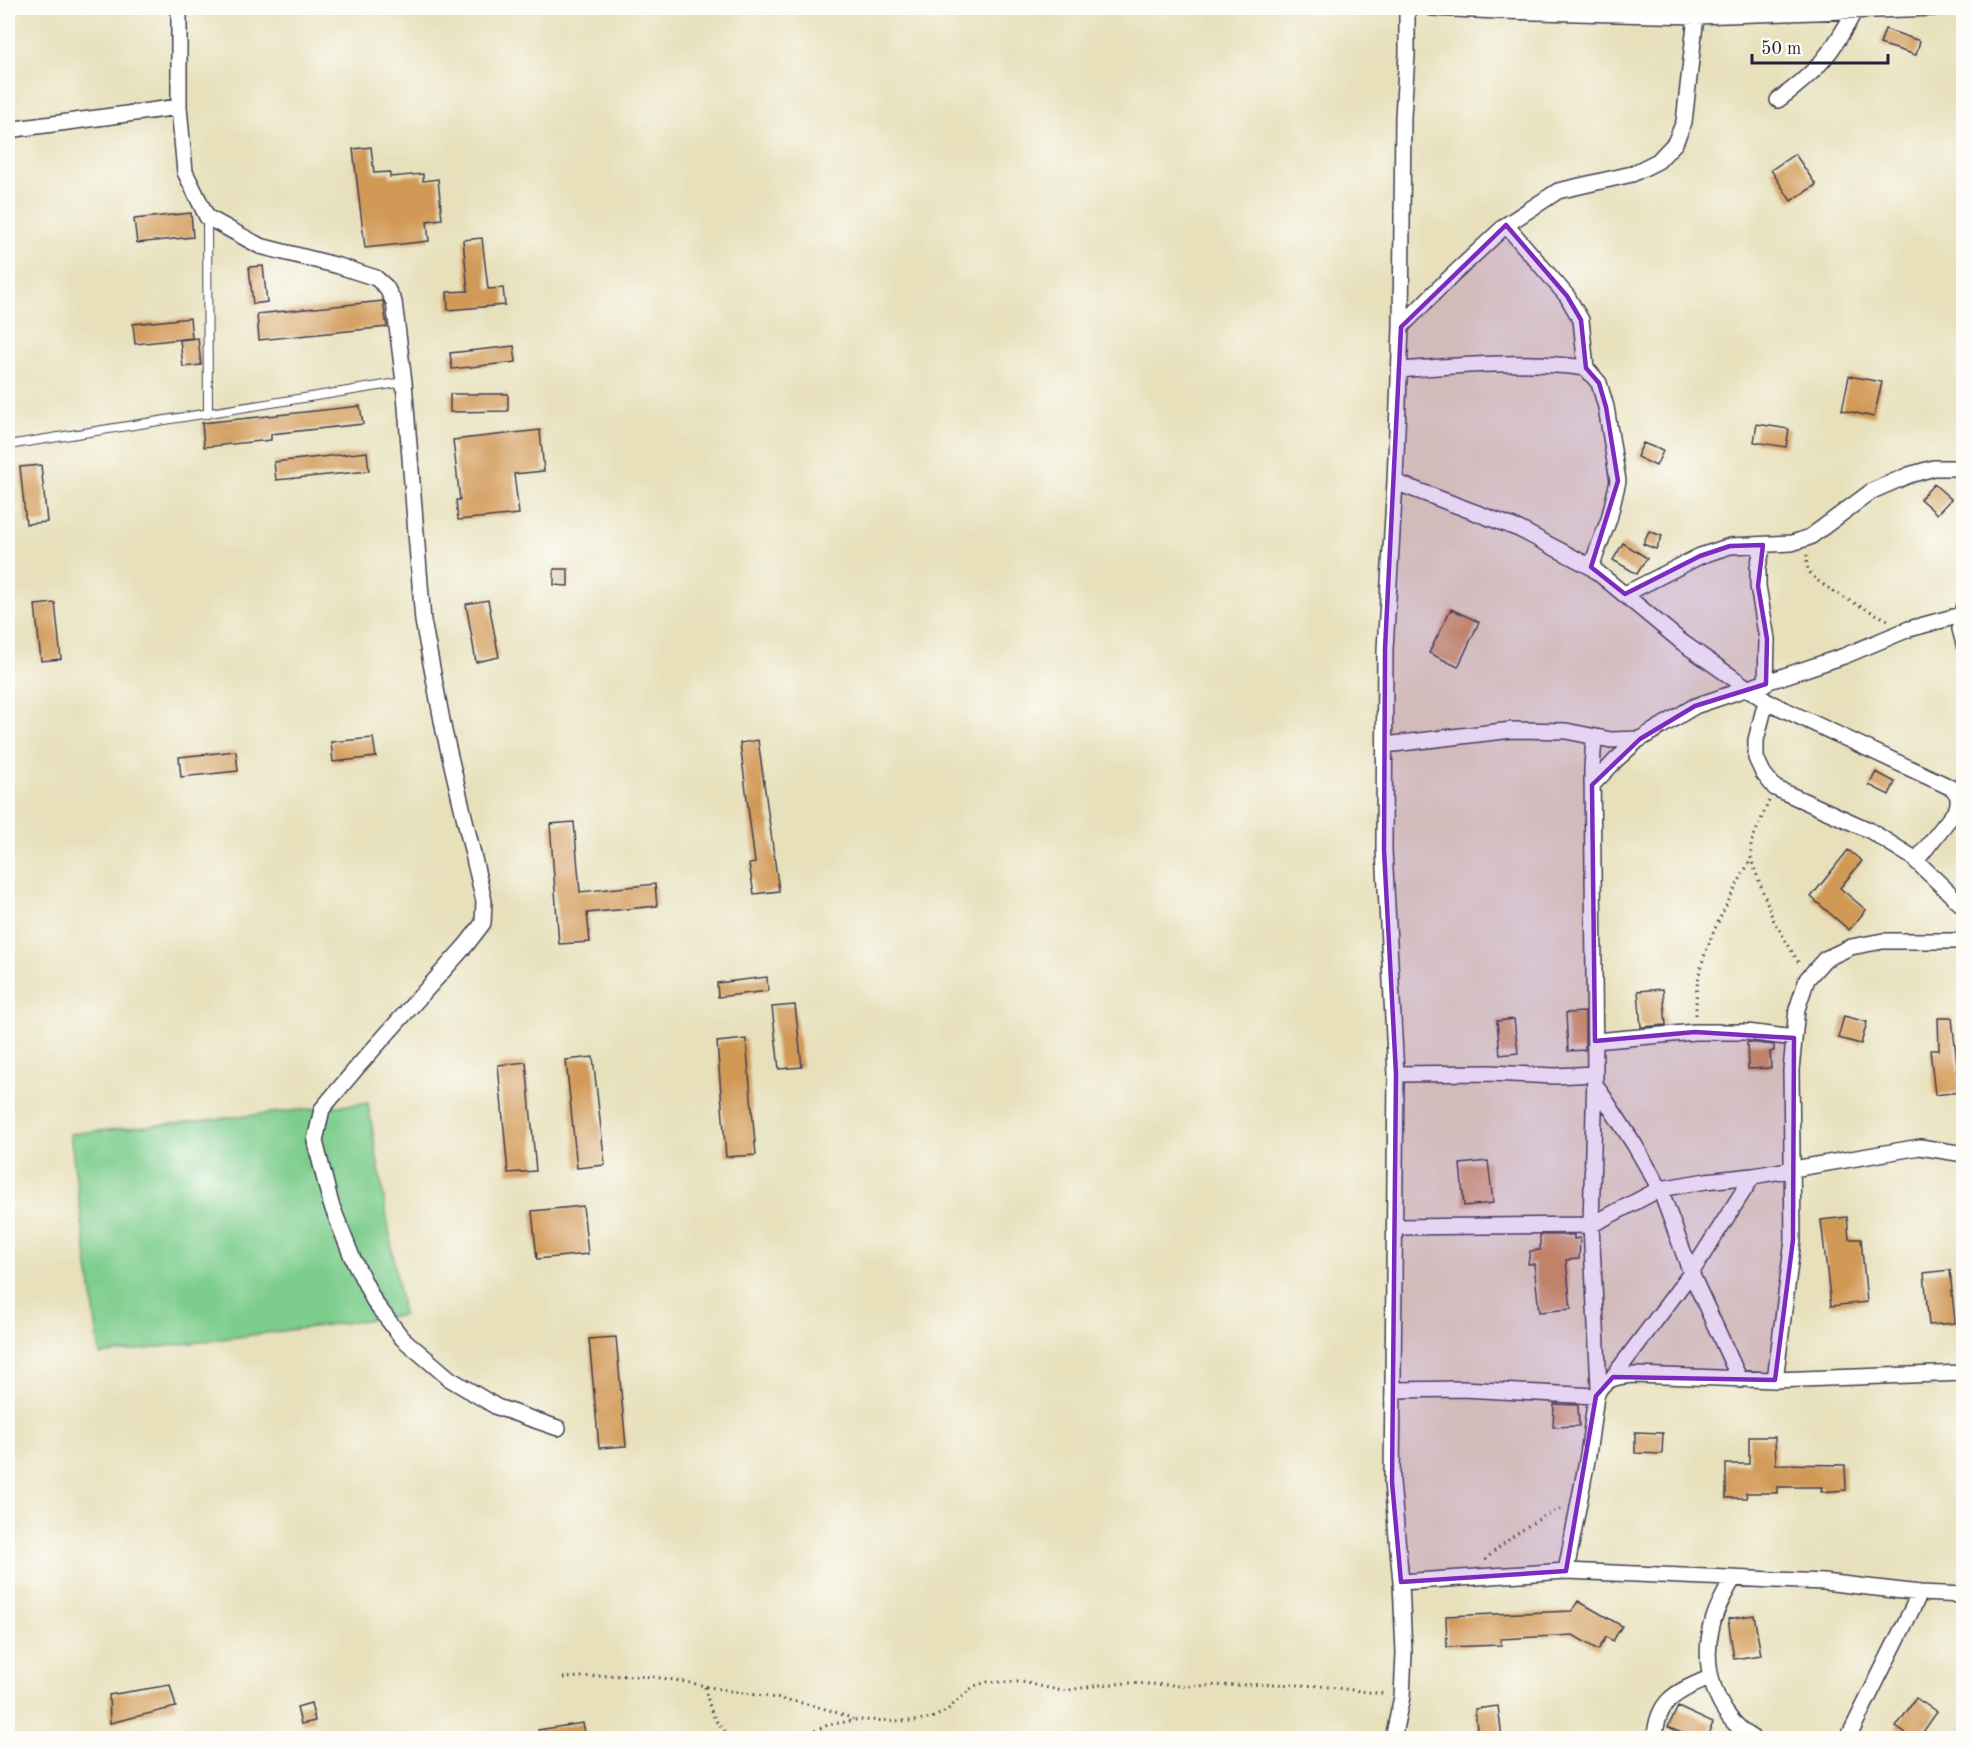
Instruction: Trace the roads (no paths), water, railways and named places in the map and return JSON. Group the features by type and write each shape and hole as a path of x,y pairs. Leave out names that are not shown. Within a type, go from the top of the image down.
{"street":[{"path":"179,8 179,107 185,172 207,217 260,246 339,266 375,278 386,287 394,302 404,382 423,621 444,731 484,901 483,922 467,944 322,1109 315,1141 331,1204 352,1257 375,1303 402,1338 450,1379 497,1407 558,1428"},
{"path":"1393,1738 1402,1697 1404,1653 1401,1582 1392,1482 1396,1074 1384,850 1385,649 1401,327 1403,116 1407,8"},
{"path":"1432,8 1612,11 1696,16 1782,10 1934,8"},
{"path":"1778,99 1804,81 1822,64 1840,40 1855,10"},
{"path":"1401,327 1506,225 1558,191 1632,174 1658,161 1676,143 1684,122 1696,16"},
{"path":"8,130 179,107"},
{"path":"1506,225 1567,296 1581,320 1586,368 1599,383 1603,399 1617,481 1609,519 1591,567"},
{"path":"1399,370 1445,366 1521,365 1586,368"},
{"path":"1625,594 1700,556 1730,546 1792,543 1810,537 1872,491 1909,475 1934,468 1964,468"},
{"path":"1395,482 1519,529 1591,567 1683,643 1748,690 1766,701 1952,788 1958,794 1957,809 1916,861"},
{"path":"1763,545 1758,567 1758,586 1767,639 1766,684"},
{"path":"1592,785 1640,739 1695,706 1844,656 1962,610 1960,629 1964,644"},
{"path":"1766,701 1756,740 1756,759 1763,773 1775,788 1869,830 1916,861 1964,907"},
{"path":"1385,744 1512,730 1566,731 1624,741 1640,739"},
{"path":"1566,1571 1580,1503 1598,1391 1591,1225 1595,1079 1592,785 1594,737"},
{"path":"1775,1380 1793,1240 1791,1070 1797,1009 1807,979 1825,959 1851,947 1883,941 1964,941"},
{"path":"1594,1041 1695,1032 1747,1032 1794,1038"},
{"path":"1396,1074 1489,1073 1595,1079"},
{"path":"1595,1079 1660,1189 1691,1273 1740,1380"},
{"path":"1396,1227 1591,1225 1660,1189 1753,1176 1920,1147 1964,1154"},
{"path":"1393,1390 1598,1391 1613,1377 1691,1273 1753,1176"},
{"path":"1613,1377 1635,1375 1775,1380 1963,1372"},
{"path":"1401,1582 1566,1571 1824,1582 1920,1593 1964,1595"},
{"path":"1734,1579 1721,1600 1712,1624 1709,1678 1722,1708 1753,1738"},
{"path":"1848,1738 1920,1593"},
{"path":"1655,1738 1660,1710 1680,1691 1709,1678"}],"lane":[{"path":"207,217 208,414"},
{"path":"8,446 404,382"}]}
